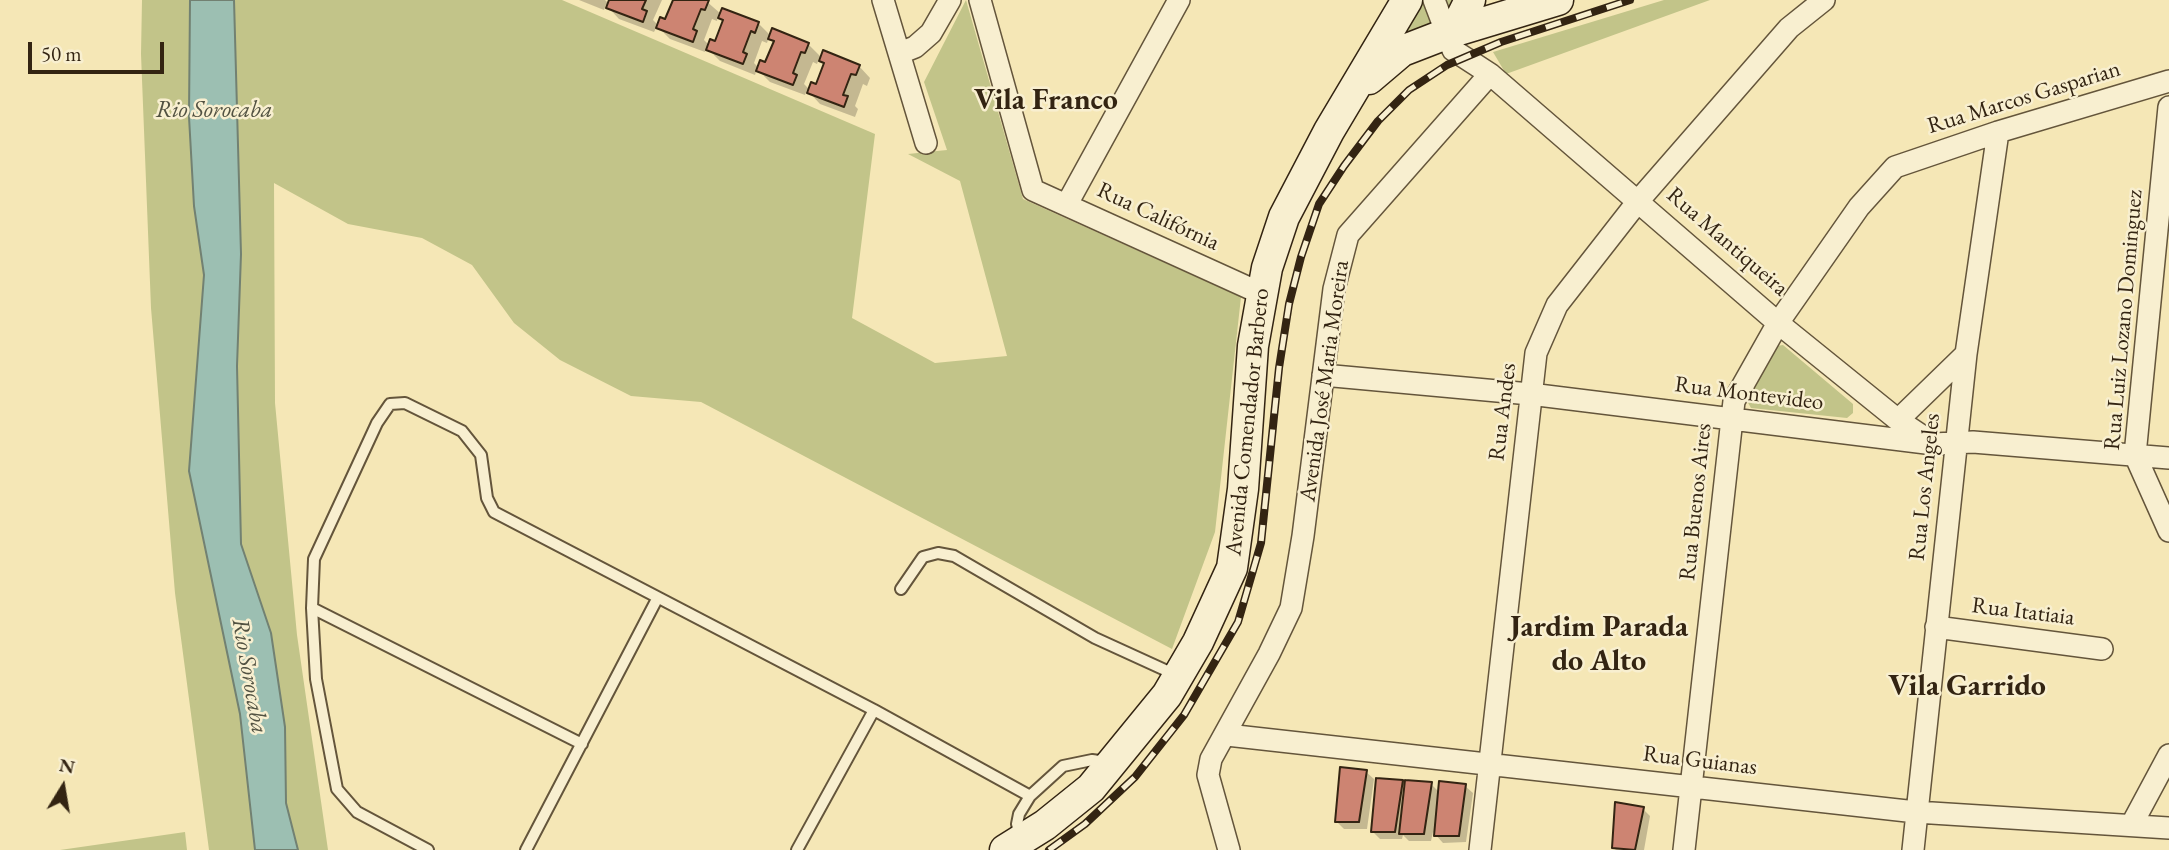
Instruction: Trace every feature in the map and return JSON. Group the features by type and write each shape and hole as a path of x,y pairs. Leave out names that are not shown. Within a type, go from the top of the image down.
{"main road":[{"name":"Avenida Comendador Barbero","path":"1013,845 1091,788 1114,763 1178,676 1198,642 1232,568 1243,489 1253,345 1260,293 1284,216 1350,95 1407,0"},
{"path":"1446,34 1461,18 1470,0"},
{"path":"1446,34 1558,0"},
{"name":"Avenida Comendador Barbero","path":"1350,95 1402,51 1446,34"}],"street":[{"path":"883,0 926,143"},
{"path":"900,53 915,47 931,33 950,0"},
{"name":"Rua Califórnia","path":"980,0 1033,190 1260,293"},
{"path":"1067,204 1179,0"},
{"path":"1434,0 1453,50 1490,74"},
{"name":"Rua Andes","path":"1480,850 1536,353 1557,305 1639,200 1789,28 1824,0"},
{"name":"Rua Mantiqueira","path":"1490,74 1639,200 1778,323 1898,420 1934,444"},
{"name":"Avenida José Maria Moreira","path":"1229,850 1208,775 1211,759 1227,736 1291,607 1303,536 1334,289 1348,235 1490,74"},
{"name":"Rua Marcos Gasparian","path":"1895,167 1998,132 2169,81"},
{"name":"Rua Luiz Lozano Dominguez","path":"2169,107 2135,455 2169,531"},
{"name":"Rua Los Angeles","path":"1913,850 1966,354 1998,132"},
{"name":"Rua Buenos Aires","path":"1684,850 1734,401 1778,323 1859,207 1895,167"},
{"path":"1898,420 1966,354"},
{"name":"Rua Montevideo","path":"1323,375 1530,394 1934,444 1956,445 1973,442 2169,458"},
{"name":"Rua Itatiaia","path":"1936,627 2102,649"},
{"name":"Rua Guianas","path":"1227,736 1916,812 2169,828"},
{"path":"2132,824 2169,754"}],"lane":[{"path":"428,850 357,812 337,789 316,679 312,608 314,559 377,423 390,404 405,403 462,431 481,455 486,472 486,498 494,512 874,710 1030,796"},
{"path":"901,589 923,557 938,553 954,556 1095,638 1178,676"},
{"path":"526,850 657,599"},
{"path":"312,608 582,744"},
{"path":"797,850 874,710"},
{"path":"1013,845 1017,824 1030,796 1063,766 1092,760 1114,763"}],"green space":[{"path":"142,0 562,0 875,134 852,318 935,363 1007,356 960,181 908,154 947,150 924,82 966,0 1023,199 1241,297 1215,532 1172,649 701,402 631,396 560,360 514,323 472,265 422,238 348,224 274,183 275,403 297,635 328,850 209,850 175,593 151,308 141,54"},
{"path":"1413,0 1458,0 1455,11 1371,67"},
{"path":"1664,0 1710,0 1506,74 1493,52"},
{"path":"1783,345 1853,404 1853,413 1847,418 1751,408 1747,401 1758,369 1776,346"},
{"path":"185,832 187,850 60,850"}],"water":[{"name":"Rio Sorocaba","path":"190,0 234,0 241,254 237,366 241,544 271,633 285,727 286,803 298,850 255,850 240,714 189,471 204,275 194,206 189,117"}],"building":[{"path":"609,0 646,0 642,9 647,11 643,22 606,8"},
{"path":"673,0 709,0 705,10 701,9 693,29 697,31 693,42 656,28 660,17 665,19"},
{"path":"722,8 759,22 755,33 751,31 743,52 747,54 743,64 706,50 710,39 715,41 723,20 718,18"},
{"path":"772,28 809,43 805,53 801,52 793,73 797,75 793,85 756,71 760,60 765,62 774,41 768,39"},
{"path":"823,50 860,65 856,75 851,74 843,95 848,96 844,107 807,93 811,82 816,84 824,63 819,61"},
{"path":"1340,767 1367,770 1359,822 1335,822"},
{"path":"1376,778 1403,780 1395,832 1371,832"},
{"path":"1405,780 1432,782 1424,834 1399,834"},
{"path":"1439,781 1466,784 1459,836 1434,836"},
{"path":"1615,802 1644,807 1635,850 1612,848"}],"railway":[{"path":"1049,850 1085,824 1135,777 1184,715 1238,622 1261,543 1279,368 1289,304 1319,204 1344,166 1378,121 1409,90 1447,65 1501,42 1630,0"}],"district":[{"name":"Vila Franco","path":"1046,101"},
{"name":"Jardim Parada do Alto","path":"1599,645"},
{"name":"Vila Garrido","path":"1967,687"}]}
